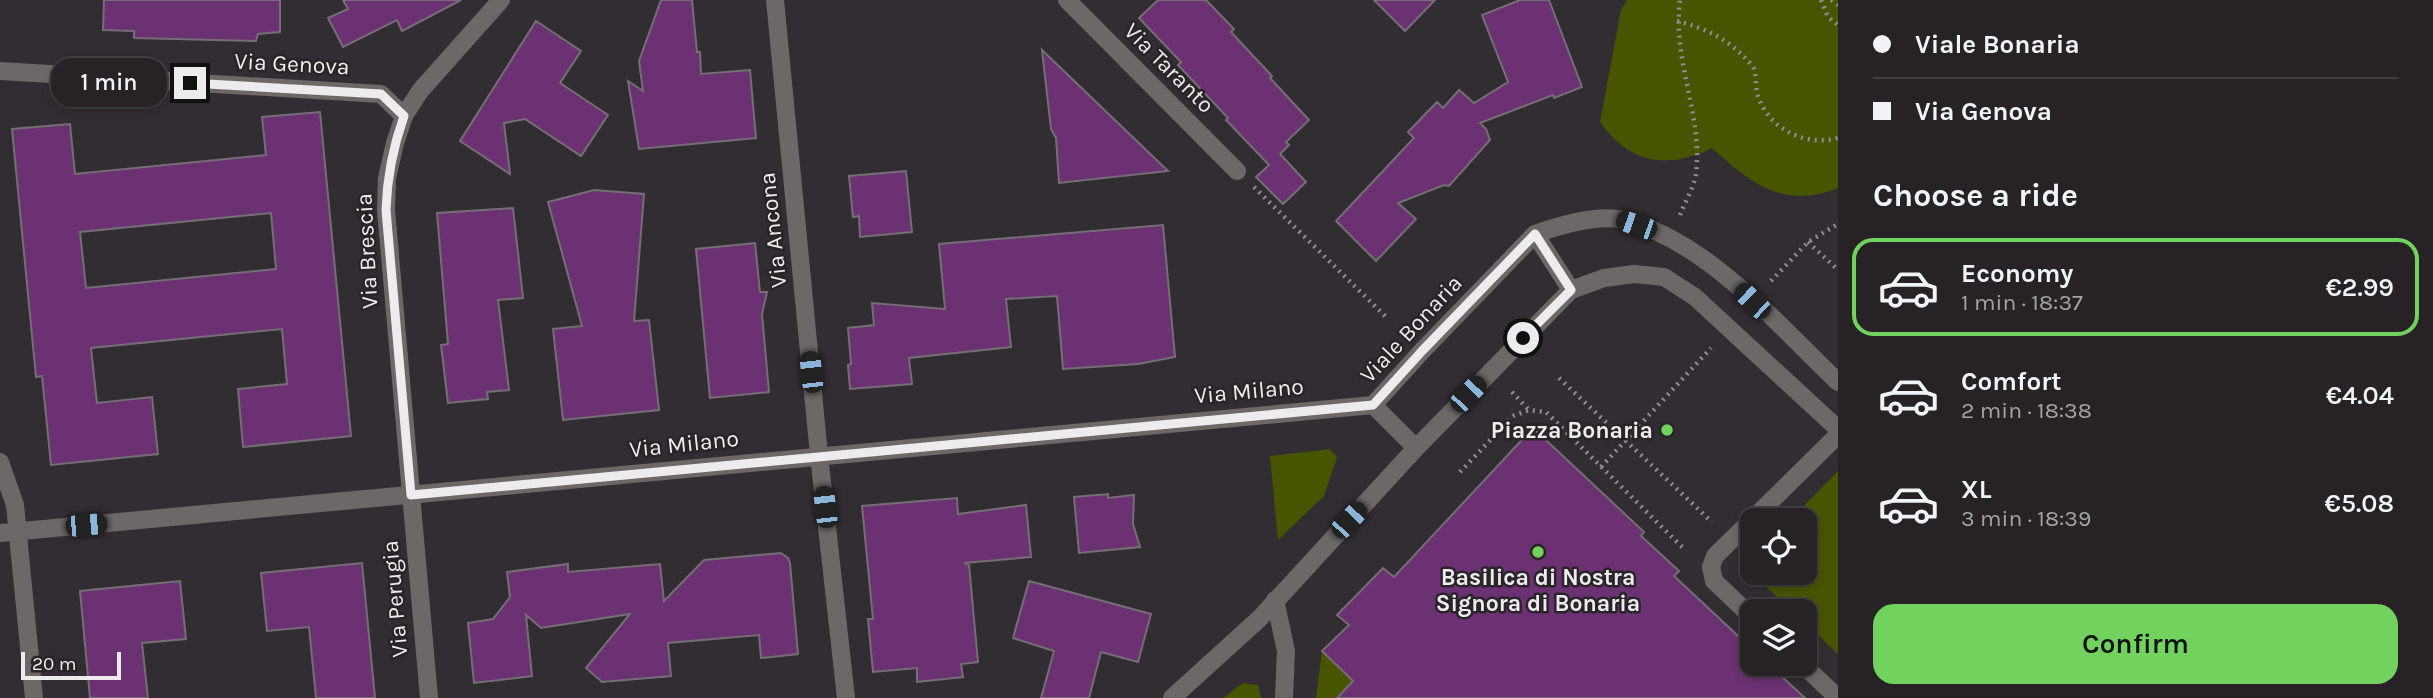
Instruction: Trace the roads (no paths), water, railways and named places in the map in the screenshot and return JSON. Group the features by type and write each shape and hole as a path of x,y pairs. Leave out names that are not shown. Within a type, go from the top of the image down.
{"street":[{"name":"Via Brescia","path":"411,495 386,210 387,178 404,116 420,91 501,0"},
{"name":"Via Ancona","path":"775,0 819,455 846,698"},
{"name":"Via Taranto","path":"1067,0 1237,171"},
{"name":"Via Genova","path":"0,71 381,94 404,116"},
{"name":"Viale Bonaria","path":"1416,448 1373,405 1535,234 1558,226 1621,219 1651,230 1693,251 1721,271 1838,382"},
{"path":"1535,234 1571,290"},
{"path":"1172,698 1260,618 1416,448 1571,290 1604,278 1633,274 1664,277 1695,297 1838,429"},
{"name":"Via Milano","path":"9,533 1373,405"},
{"path":"1740,606 1714,581 1711,567 1716,555 1838,435"},
{"path":"0,462 15,505 9,533 34,698"},
{"name":"Via Perugia","path":"411,495 429,698"},
{"path":"1275,600 1286,651 1284,698"},
{"path":"1815,676 1838,698"}],"place":[{"name":"Piazza Bonaria","path":"1667,430"},
{"name":"Basilica di Nostra Signora di Bonaria","path":"1538,552"}]}
